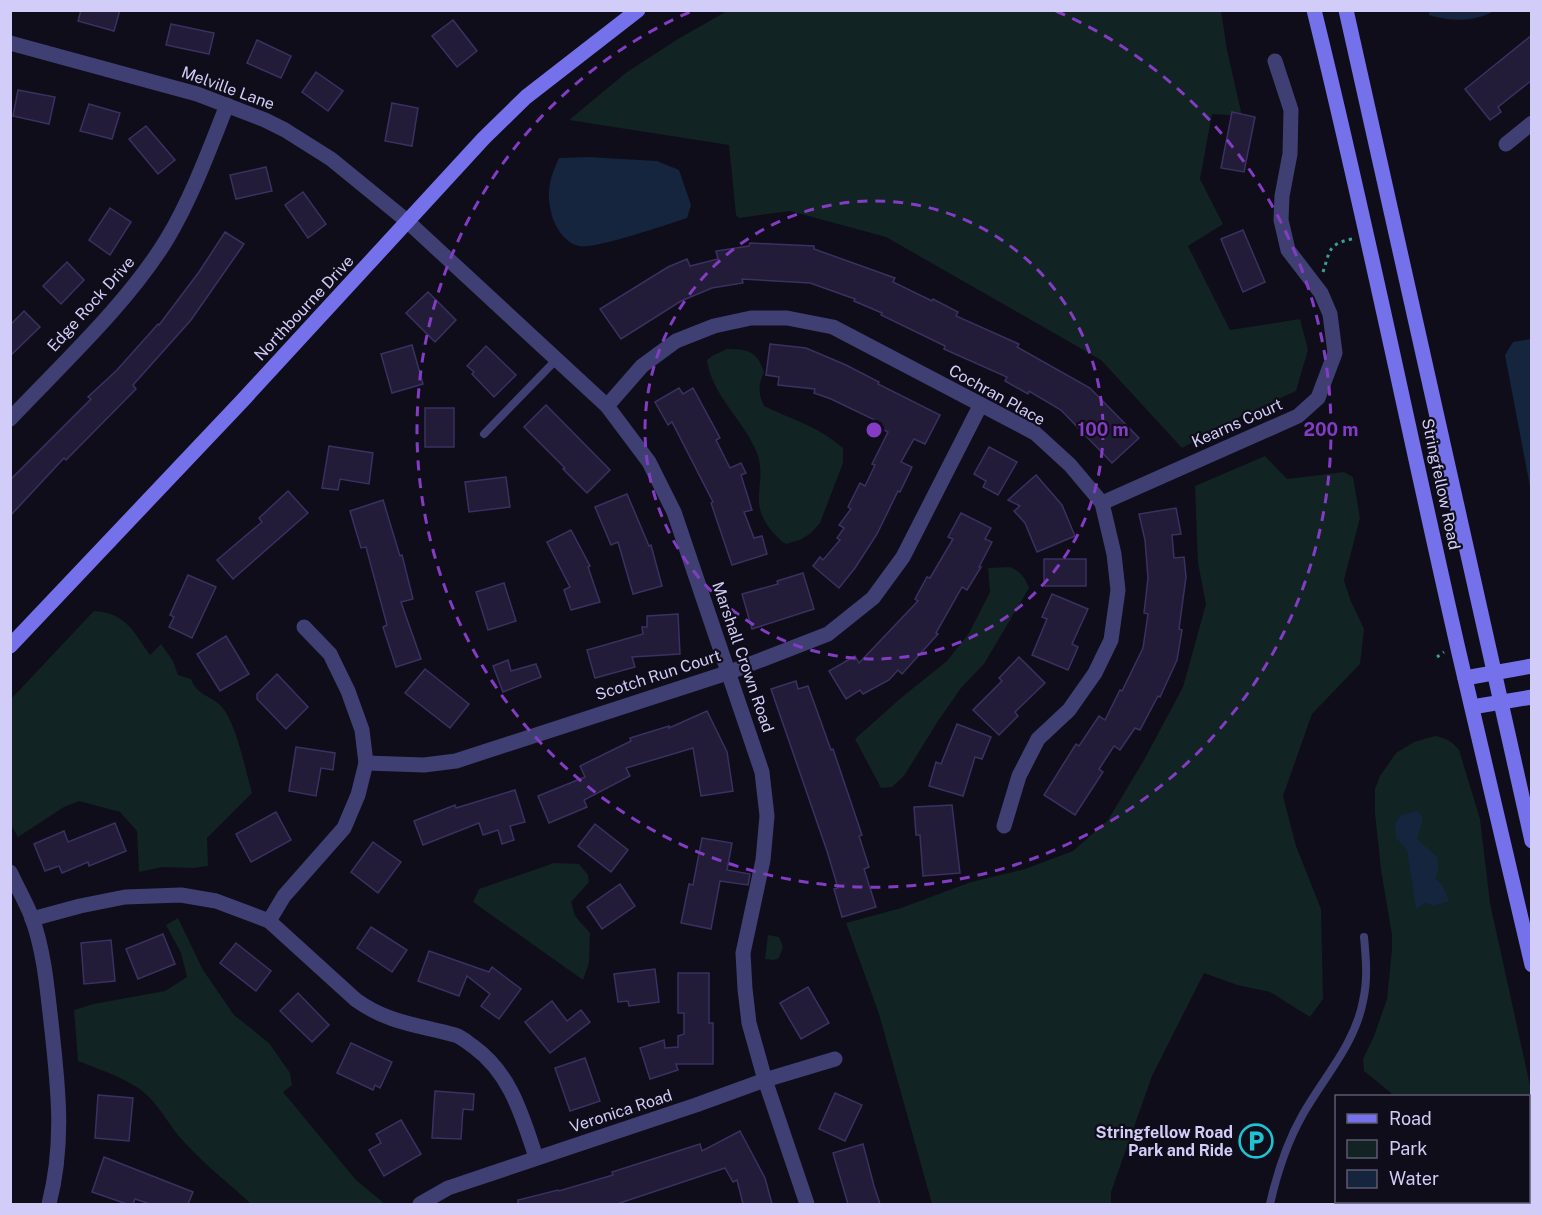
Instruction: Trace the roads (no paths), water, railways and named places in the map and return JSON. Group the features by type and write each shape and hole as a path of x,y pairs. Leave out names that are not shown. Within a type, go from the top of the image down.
{"main road":[{"name":"Northbourne Drive","path":"10,646 243,400 484,138 526,97 638,10"},
{"name":"Stringfellow Road","path":"1314,10 1532,965"},
{"name":"Stringfellow Road","path":"1346,10 1532,841"},
{"path":"1466,678 1532,666"},
{"path":"1472,707 1532,697"}],"street":[{"name":"Melville Lane","path":"10,43 128,74 227,105 285,130 331,159 407,220"},
{"name":"Kearns Court","path":"1102,503 1298,416 1318,398 1335,353 1330,314 1322,293 1288,250 1281,220 1282,196 1290,154 1291,110 1275,62"},
{"name":"Edge Rock Drive","path":"10,419 125,296 146,270 183,211 227,105"},
{"path":"1506,144 1532,123"},
{"name":"Marshall Crown Road","path":"407,220 608,405 649,462 674,512 762,772 767,816 763,860 743,953 749,1023 765,1080 807,1204"},
{"name":"Cochran Place","path":"608,405 642,366 676,341 714,326 751,318 787,318 833,327 1035,434 1070,465 1102,503 1114,554 1119,590 1111,640 1095,673 1069,710 1038,739 1019,776 1004,826"},
{"name":"Scotch Run Court","path":"366,763 424,765 456,761 730,672 828,634 873,598 903,558 980,405"},
{"path":"269,921 284,896 344,828 358,795 366,763 362,730 348,692 330,654 304,627"},
{"path":"10,872 32,919 45,973 57,1081 60,1139 56,1177 49,1204"},
{"path":"32,919 125,897 181,896 216,900 269,921 356,1000 372,1011 401,1023 458,1036 484,1054 503,1075 516,1099 536,1157"},
{"name":"Veronica Road","path":"420,1204 448,1188 536,1157 765,1080 835,1059"}],"lane":[{"path":"484,434 557,359"},
{"path":"1270,1204 1286,1148 1302,1114 1335,1065 1354,1031 1363,1003 1367,978 1365,937"}],"water":[{"path":"1429,10 1494,11 1470,19 1454,20 1429,15"},
{"path":"588,157 657,161 679,170 691,205 687,218 599,244 579,246 570,242 556,226 552,216 549,200 551,180 559,158"},
{"path":"1531,339 1531,492 1505,355 1513,342"},
{"path":"1418,811 1423,818 1417,839 1437,857 1439,868 1435,878 1443,886 1449,901 1434,906 1425,903 1416,909 1407,850 1396,838 1395,824 1401,815"}],"place":[{"name":"Stringfellow Road Park and Ride","path":"1256,1141"}]}
